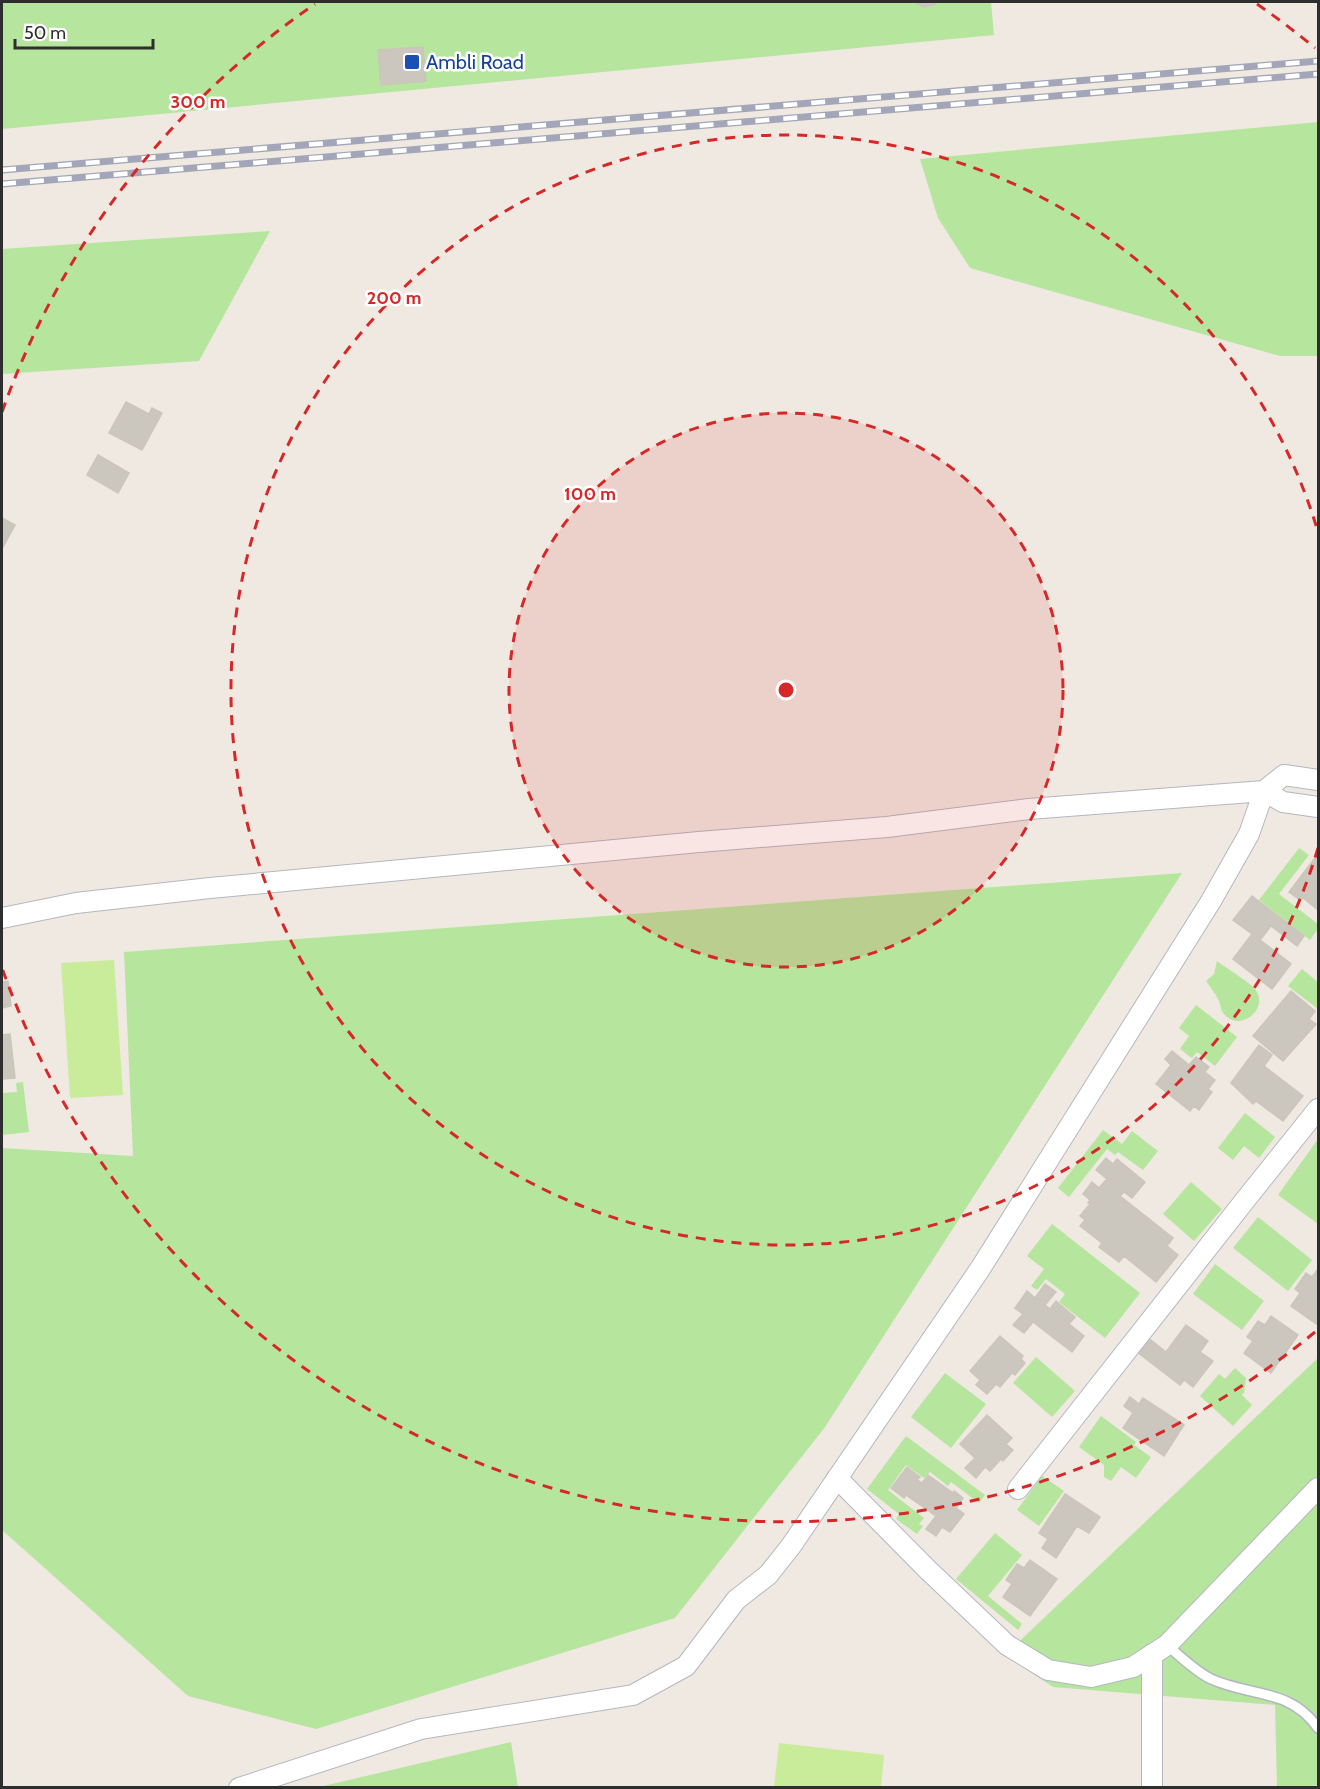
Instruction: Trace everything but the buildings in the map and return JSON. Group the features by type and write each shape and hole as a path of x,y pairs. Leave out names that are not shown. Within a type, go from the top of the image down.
{"street":[{"path":"239,1788 421,1729 633,1695 686,1666 736,1600 768,1575 785,1553 980,1269 1211,900 1249,834 1264,791 1284,775 1318,780"},
{"path":"2,918 76,903 210,888 699,842 887,827 1029,809 1264,791 1283,802 1318,807"},
{"path":"1018,1489 1318,1109"},
{"path":"837,1478 927,1569 1007,1645 1048,1670 1091,1677 1133,1667 1159,1650 1318,1488"},
{"path":"1152,1788 1159,1650"}],"lane":[{"path":"1159,1650 1225,1684 1276,1696 1292,1703 1304,1710 1318,1728"}],"green space":[{"path":"2,2 991,2 994,35 2,129"},
{"path":"1318,122 1318,356 1280,356 970,268 938,218 920,159"},
{"path":"270,231 199,361 2,374 2,249"},
{"path":"1299,848 1309,855 1279,894 1318,924 1318,929 1310,940 1259,900"},
{"path":"1182,873 825,1427 675,1618 316,1729 188,1696 2,1530 2,1148 133,1156 124,952"},
{"path":"114,960 123,1095 70,1098 61,963"},
{"path":"1217,961 1252,986 1259,997 1256,1011 1245,1020 1231,1019 1224,1014 1218,998 1206,981 1214,974"},
{"path":"1302,969 1318,982 1318,1009 1288,986"},
{"path":"1196,1005 1237,1037 1215,1066 1197,1052 1192,1058 1180,1049 1189,1036 1179,1028"},
{"path":"23,1082 29,1132 2,1135 2,1093 17,1092 16,1083"},
{"path":"1245,1113 1275,1137 1259,1158 1244,1146 1233,1160 1218,1148"},
{"path":"1103,1130 1122,1144 1132,1131 1158,1151 1143,1170 1118,1152 1115,1155 1107,1149 1069,1197 1058,1188"},
{"path":"1318,1139 1318,1224 1278,1195"},
{"path":"1191,1182 1222,1209 1194,1241 1163,1214"},
{"path":"1258,1217 1312,1260 1288,1291 1233,1248"},
{"path":"1052,1224 1140,1293 1105,1338 1059,1302 1065,1294 1046,1279 1037,1290 1031,1286 1044,1269 1027,1256"},
{"path":"1215,1264 1264,1301 1242,1330 1193,1294"},
{"path":"1036,1357 1075,1391 1052,1417 1013,1383"},
{"path":"1318,1358 1318,1787 1277,1787 1275,1705 1053,1687 1005,1655"},
{"path":"1235,1368 1246,1378 1242,1395 1252,1405 1233,1426 1200,1396 1219,1374 1225,1379"},
{"path":"945,1373 986,1404 951,1448 911,1417"},
{"path":"1101,1416 1136,1442 1134,1445 1151,1457 1136,1478 1121,1467 1111,1481 1104,1477 1104,1465 1079,1447"},
{"path":"906,1436 985,1495 979,1503 951,1482 948,1486 930,1472 924,1478 906,1465 888,1490 924,1518 919,1524 923,1526 917,1534 896,1519 899,1514 867,1489"},
{"path":"1042,1476 1064,1491 1039,1526 1017,1510"},
{"path":"995,1533 1022,1555 988,1596 1022,1624 1018,1630 956,1579"},
{"path":"511,1742 518,1787 319,1787"},
{"path":"779,1743 884,1755 881,1787 774,1787"}],"railway":[{"path":"2,170 1318,61"},
{"path":"2,184 1318,74"}],"place":[{"name":"Ambli Road","path":"412,62"}]}
